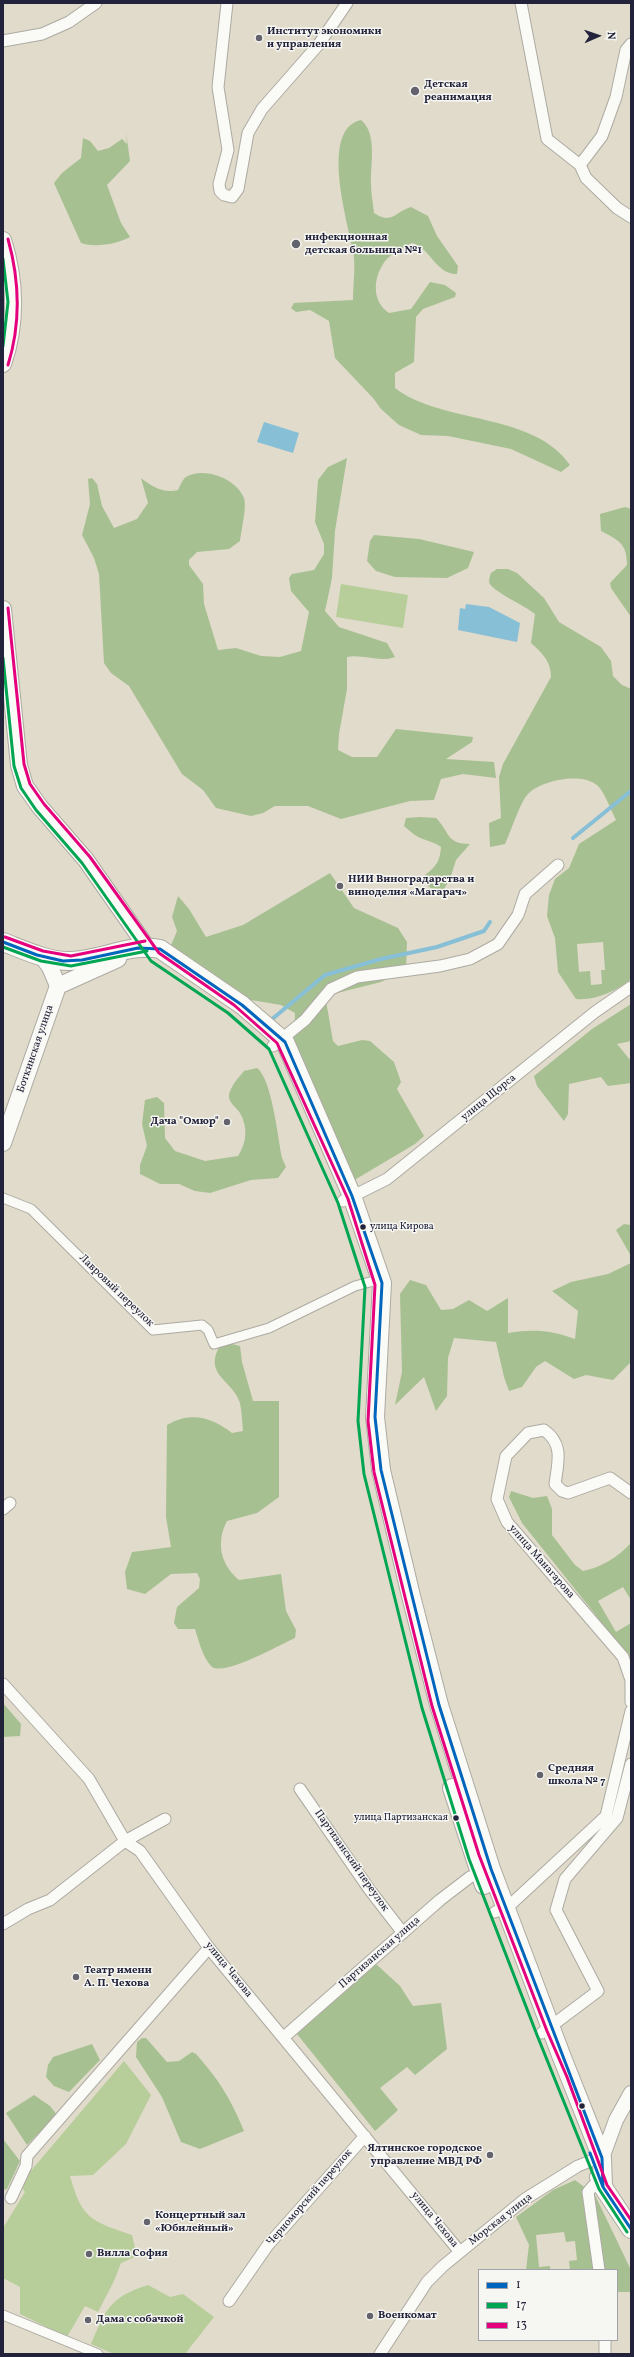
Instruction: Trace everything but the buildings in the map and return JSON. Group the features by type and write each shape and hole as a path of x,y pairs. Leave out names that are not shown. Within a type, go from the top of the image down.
{"main road":[{"path":"3,240 12,333 3,364"},
{"path":"3,609 19,765 25,786 40,807 86,860 155,957 277,1042 348,1199 382,1283 375,1417 381,1470 438,1699 485,1870"},
{"path":"3,942 46,962 77,968 118,960"},
{"path":"46,962 58,986 146,946"},
{"path":"3,950 42,967 46,962 71,961 146,946"},
{"name":"Боткинская улица","path":"3,1143 58,986"},
{"path":"348,1199 370,1282 363,1421 369,1473 427,1707 500,1910 598,2159 602,2187 631,2229"}],"street":[{"path":"3,41 42,34 69,22 96,3"},
{"path":"227,3 218,87 228,150 219,184 220,191 224,195 232,197 238,189 248,133 258,115 319,44 347,3"},
{"path":"521,3 547,139 580,165 586,178 618,208 631,217"},
{"path":"580,165 602,136 616,97 626,50 631,44"},
{"path":"277,1042 305,1020 331,989 357,977 440,966 470,959 498,944 518,915 525,894 558,865"},
{"name":"улица Щорса","path":"348,1199 387,1179 595,1012 631,987"},
{"name":"Лавровый переулок","path":"3,1198 31,1209 153,1330 202,1325 208,1330 214,1344 269,1328 355,1286 370,1282"},
{"name":"улица Манагарова","path":"631,1493 610,1478 568,1492 562,1492 555,1484 559,1455 554,1437 544,1430 528,1433 506,1456 497,1499 507,1522 623,1657 631,1680 631,1702"},
{"name":"улица Чехова","path":"3,1684 89,1780 125,1841 140,1851 209,1948 460,2252"},
{"path":"500,1910 606,1816 631,1711"},
{"path":"546,2030 598,1991 556,1910 565,1879 618,1818 631,1764"},
{"name":"Партизанский переулок","path":"300,1788 369,1889 403,1933"},
{"path":"3,1924 28,1909 50,1900 125,1841 165,1819"},
{"name":"Партизанская улица","path":"284,2037 440,1900 485,1870"},
{"path":"11,2198 26,2166 27,2156 209,1948"},
{"path":"598,2159 616,2120 631,2093"},
{"name":"Черноморский переулок","path":"229,2301 268,2245 365,2136"},
{"name":"Морская улица","path":"380,2354 427,2282 460,2252 525,2199 578,2166 598,2159"},
{"path":"599,2269 588,2192 593,2186 602,2187"},
{"path":"3,2315 98,2354"},
{"path":"605,2341 605,2354"}],"green space":[{"path":"361,120 370,133 372,150 371,188 374,213 385,218 390,218 411,207 428,216 437,236 458,266 457,274 444,270 438,266 424,250 412,243 391,255 378,273 376,281 377,295 383,308 389,313 411,309 430,282 445,285 456,293 455,297 423,309 416,317 414,362 395,373 395,388 414,399 437,408 511,427 534,436 554,448 570,465 561,472 511,449 448,436 421,435 399,425 381,409 373,398 335,358 329,321 310,310 296,312 291,308 294,303 353,300 354,257 342,200 339,178 339,158 341,140 348,127"},
{"path":"126,132 130,161 107,185 121,223 130,237 119,242 99,245 81,243 54,183 62,173 81,158 83,138 90,141 98,151 109,148 122,139 127,144"},
{"path":"347,458 335,531 332,578 325,611 339,627 387,643 395,657 389,659 377,659 353,656 347,657 347,689 339,734 338,750 352,757 377,757 396,729 473,737 472,742 446,759 494,762 496,778 463,774 441,779 434,800 410,801 341,819 308,806 275,806 263,813 251,816 216,808 203,790 182,774 129,686 111,673 104,663 99,574 94,558 82,535 90,504 88,479 92,478 97,484 102,506 114,528 137,519 148,503 141,478 153,486 168,491 178,490 182,481 186,477 193,474 202,473 219,476 235,485 240,491 245,502 240,541 229,549 197,552 189,560 189,565 203,584 204,604 218,650 236,648 261,656 280,657 301,651 309,612 291,591 289,578 292,574 314,570 324,554 324,544 315,522 318,480 328,467"},
{"path":"625,507 631,509 631,617 611,588 610,583 627,565 624,547 613,537 601,531 600,514"},
{"path":"374,535 419,539 474,552 468,568 447,578 395,577 376,571 367,561 370,541"},
{"path":"497,569 508,569 517,573 544,598 559,622 601,647 611,661 613,676 622,685 631,689 631,979 612,991 598,997 576,999 558,972 555,938 547,916 549,895 555,879 569,868 579,844 616,820 602,791 592,782 574,778 552,781 534,789 525,797 505,844 490,847 489,823 501,818 499,777 503,764 551,677 548,662 531,643 535,614 491,586 489,582 491,573","holes":["603,942 605,970 601,970 602,984 591,985 590,971 579,972 577,944"]},
{"path":"341,584 408,595 403,628 336,617"},
{"path":"406,818 436,818 452,839 457,842 470,844 456,860 450,879 444,889 435,891 428,886 425,875 437,863 440,856 441,847 418,837 404,826"},
{"path":"330,873 354,908 398,928 407,942 406,969 381,982 333,994 326,1001 333,1041 338,1046 362,1040 370,1041 394,1062 401,1082 397,1089 424,1136 415,1144 346,1185 294,1042 295,1013 281,1005 245,999 169,950 177,931 172,917 178,896 189,909 206,937 243,925"},
{"path":"631,1004 631,1041 617,1044 631,1061 631,1083 608,1086 601,1077 569,1084 568,1114 564,1121 537,1086 534,1076 592,1029"},
{"path":"257,1068 267,1084 282,1158 286,1167 278,1178 251,1180 210,1193 195,1191 179,1184 160,1184 140,1174 140,1165 147,1146 142,1124 145,1100 157,1097 164,1103 165,1138 175,1151 205,1161 238,1156 245,1140 245,1129 243,1118 231,1102 229,1095 233,1085 244,1071"},
{"path":"624,1224 631,1225 631,1256 616,1230"},
{"path":"631,1263 631,1362 613,1380 586,1375 574,1379 545,1361 536,1367 522,1387 509,1391 504,1377 496,1342 454,1338 448,1358 447,1396 436,1411 424,1377 395,1405 402,1372 400,1294 410,1280 426,1285 441,1310 453,1309 469,1300 487,1311 508,1298 508,1333 542,1331 575,1339 578,1311 552,1291 571,1282 608,1274"},
{"path":"228,1343 240,1346 242,1362 253,1401 279,1401 279,1497 257,1513 227,1521 222,1537 222,1552 228,1567 239,1580 281,1574 286,1611 296,1630 295,1638 265,1653 227,1668 217,1668 211,1666 205,1658 195,1629 178,1629 174,1623 177,1607 199,1588 200,1579 197,1573 171,1574 145,1594 127,1589 125,1572 132,1552 171,1547 166,1517 167,1425 184,1418 192,1417 217,1423 232,1433 243,1431 240,1403 232,1389 217,1371 215,1365 215,1357 219,1347"},
{"path":"511,1491 533,1498 547,1496 552,1509 552,1535 575,1565 583,1571 597,1567 609,1561 621,1553 631,1543 631,1600 623,1587 598,1601 616,1632 631,1623 631,1669 595,1614 522,1523 509,1497"},
{"path":"3,1703 21,1724 20,1736 3,1737"},
{"path":"376,1964 400,1986 413,2006 441,2003 447,2049 415,2075 407,2067 380,2088 398,2110 375,2131 297,2034"},
{"path":"142,2038 146,2038 167,2062 179,2061 192,2052 196,2054 224,2090 244,2131 200,2149 181,2142 162,2097 136,2057 137,2042"},
{"path":"92,2044 100,2060 69,2092 54,2086 46,2077 48,2065 53,2057"},
{"path":"124,2061 151,2095 126,2144 93,2175 70,2176 74,2190 84,2210 98,2222 132,2235 137,2256 121,2263 114,2281 98,2312 85,2306 67,2337 20,2314 20,2287 3,2278 3,2228 25,2192 21,2186 24,2179"},
{"path":"34,2095 50,2106 57,2115 27,2145 6,2113"},
{"path":"3,2139 20,2161 7,2189 3,2190"},
{"path":"575,2180 595,2195 630,2268 631,2292 618,2292 618,2269 570,2269 569,2261 577,2260 575,2241 566,2242 564,2232 536,2235 539,2267 550,2266 550,2269 526,2269 529,2245 516,2217 553,2190"},
{"path":"148,2285 170,2297 183,2294 214,2317 185,2354 114,2354 91,2344 101,2322 111,2306 125,2294"}],"water":[{"path":"264,422 299,433 293,453 257,442"},
{"path":"466,604 489,607 520,623 517,642 458,630 460,608 465,609"}],"waterway":[{"path":"573,838 631,791"},
{"path":"271,1020 325,975 381,959 437,947 484,931 490,922"}],"transit line":[{"name":"13","path":"8,239 17,287 17,318 8,365"},
{"name":"17","path":"3,259 8,302 3,346"},
{"name":"13","path":"8,608 24,764 30,784 44,804 90,857 159,953 234,1005 277,1043 348,1199 375,1285 368,1421 374,1472 432,1706 479,1855 547,2031 567,2077 607,2185 631,2220"},
{"name":"17","path":"3,658 14,766 21,788 36,810 82,863 151,961 228,1013 269,1049 338,1203 365,1287 358,1421 364,1474 422,1708 469,1859 537,2035 599,2189 627,2232"},
{"name":"13","path":"5,937 43,951 71,956 145,941"},
{"name":"1","path":"3,942 37,955 63,961 82,960 138,948 160,949 242,1005 285,1042 352,1196 382,1283 375,1417 381,1470 439,1705 491,1869 602,2158 603,2187"},
{"name":"17","path":"3,947 41,961 71,966 147,951"},
{"name":"1","path":"590,2153 603,2187 631,2229"}],"place":[{"name":"Институт экономики и управления","path":"259,38"},
{"name":"Детская реанимация","path":"415,91"},
{"name":"инфекционная детская больница №1","path":"296,244"},
{"name":"НИИ Виноградарства и виноделия «Магарач»","path":"340,886"},
{"name":"Дача \"Омюр\"","path":"227,1122"},
{"name":"улица Кирова","path":"363,1227"},
{"name":"Средняя школа № 7","path":"540,1775"},
{"name":"улица Партизанская","path":"456,1818"},
{"name":"Театр имени А. П. Чехова","path":"76,1977"},
{"name":"Ялтинское городское управление МВД РФ","path":"490,2155"},
{"name":"Концертный зал «Юбилейный»","path":"147,2222"},
{"name":"Вилла София","path":"89,2254"},
{"name":"Военкомат","path":"370,2316"},
{"name":"Дама с собачкой","path":"88,2320"}]}
